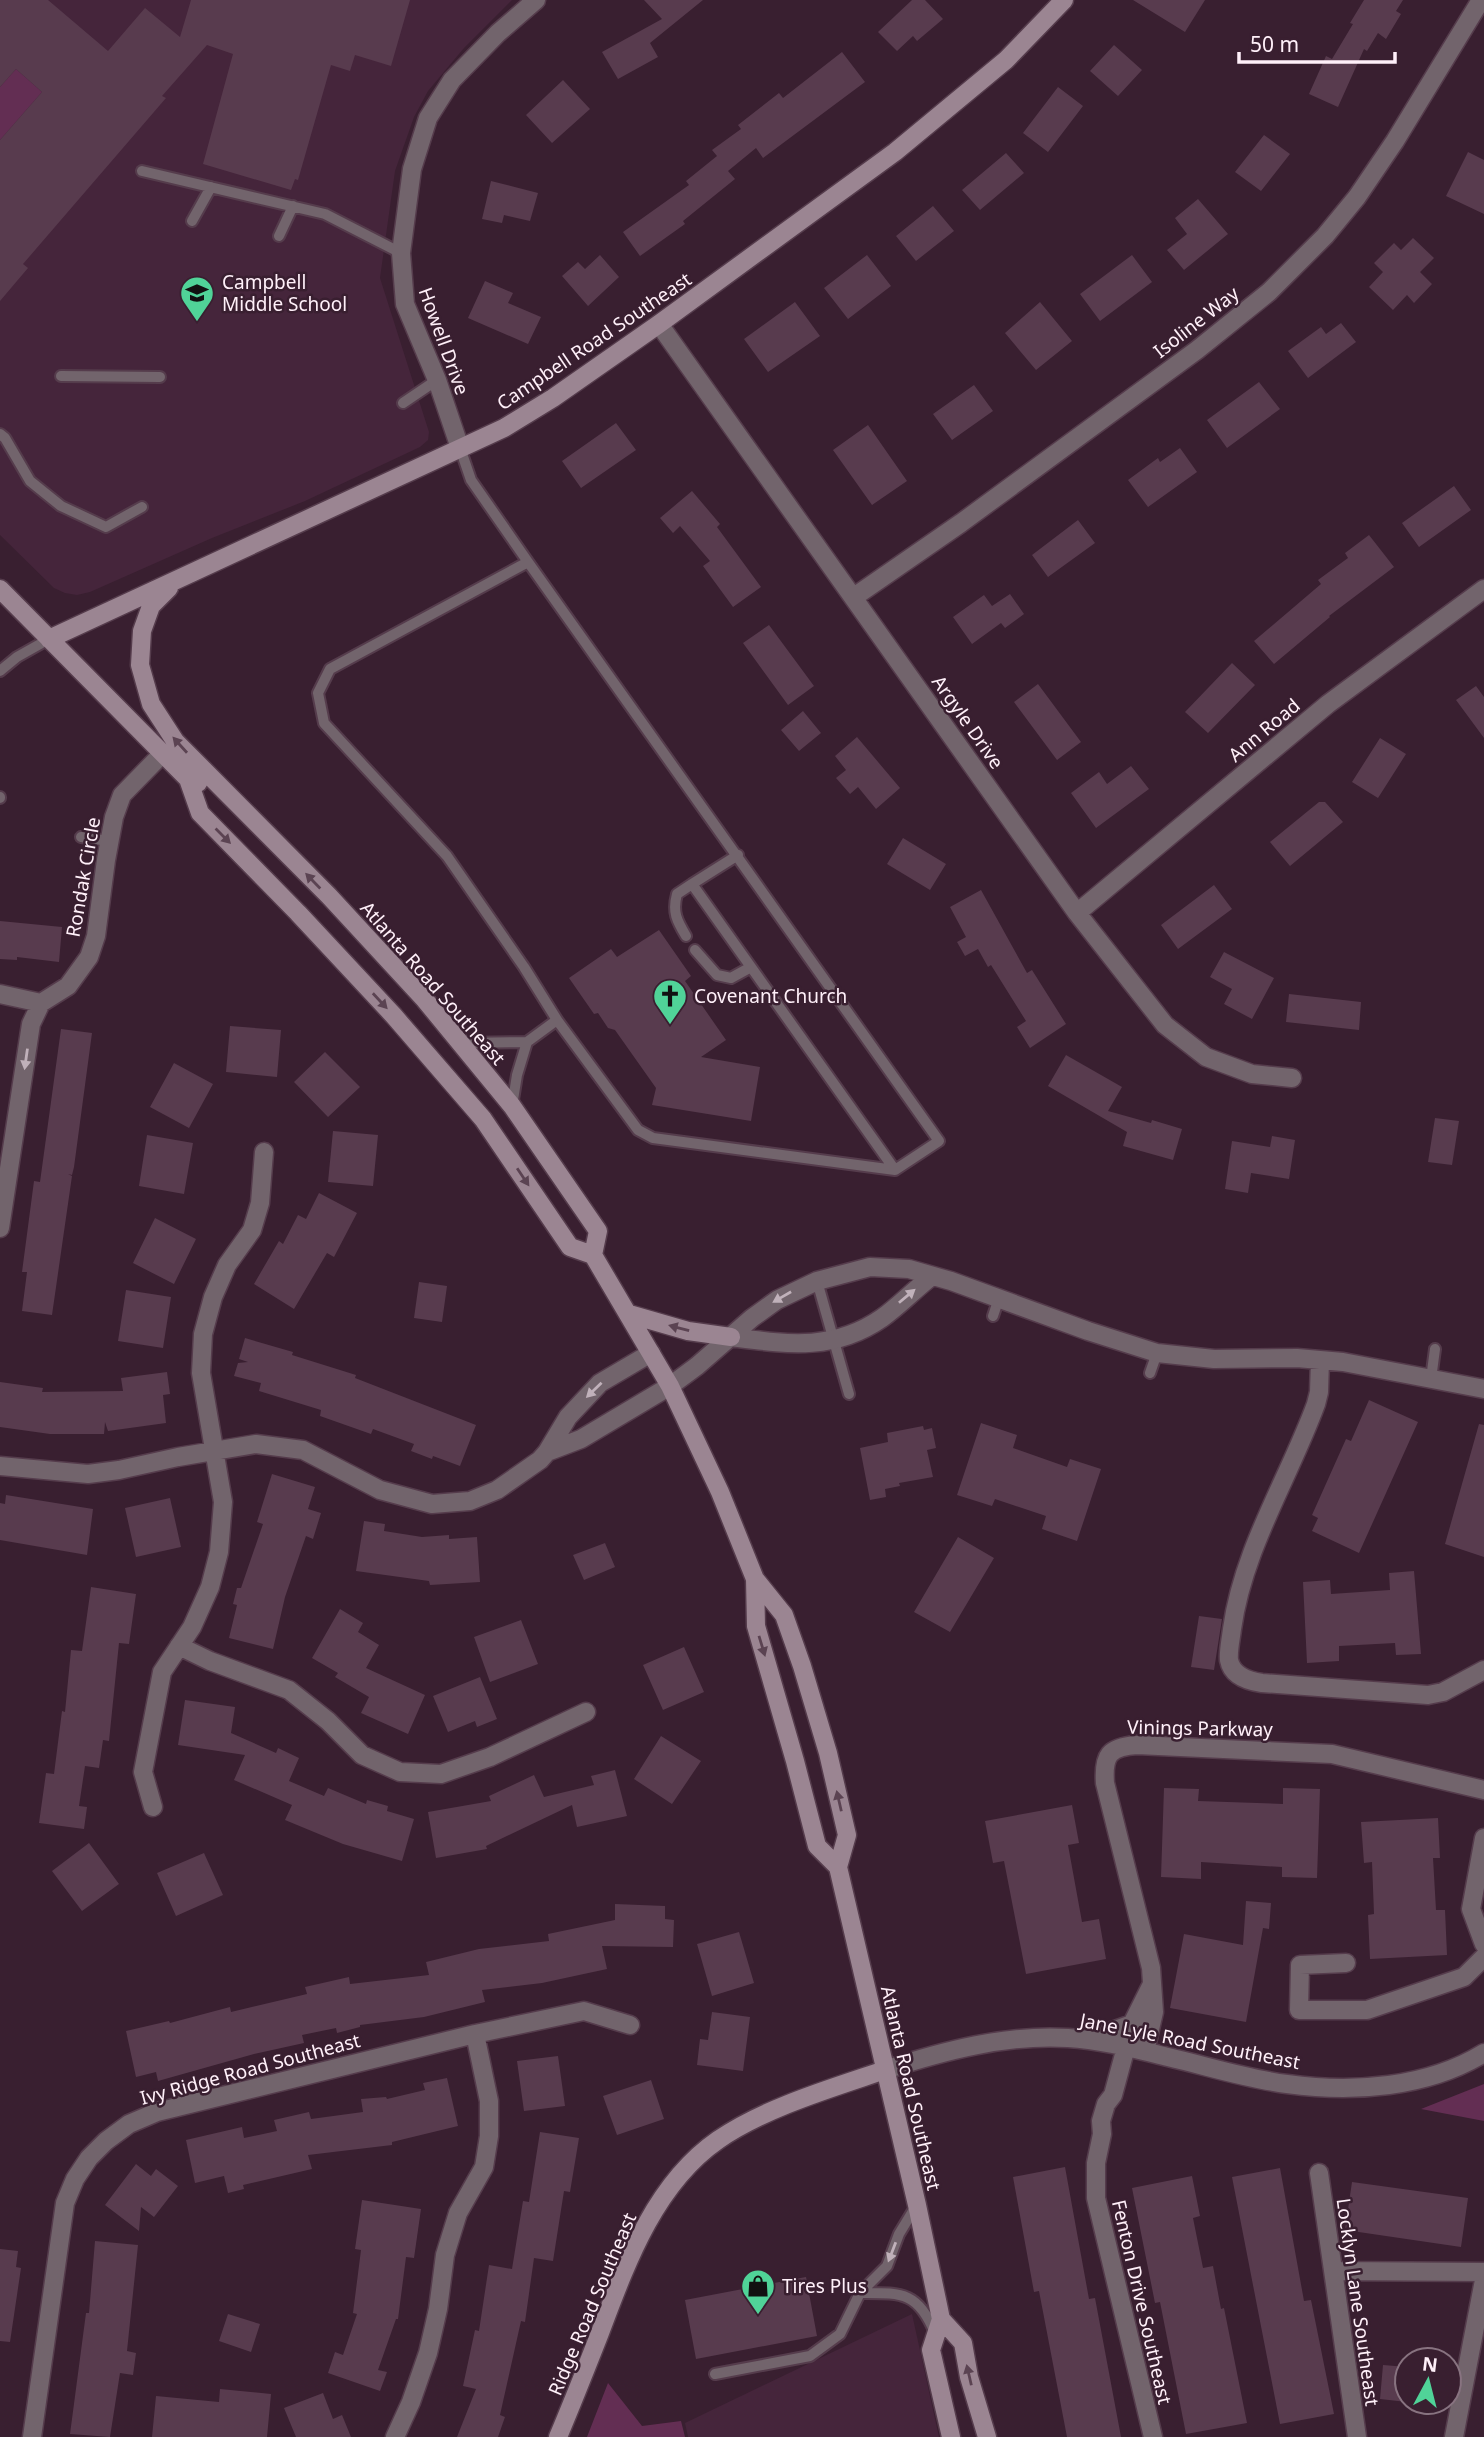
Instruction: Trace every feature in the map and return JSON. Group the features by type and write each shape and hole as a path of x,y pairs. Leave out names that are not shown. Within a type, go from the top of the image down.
{"main road":[{"name":"Campbell Road Southeast","path":"49,639 503,428 553,398 895,152 1006,60 1064,0"},
{"path":"179,578 151,606 142,631 140,665 151,704 175,741 228,794"},
{"name":"Atlanta Road Southeast","path":"0,589 188,779 228,794 425,1000 512,1107 598,1231 593,1255"},
{"name":"Atlanta Road Southeast","path":"188,779 200,813 377,997 483,1119 570,1247 593,1255 670,1386 720,1492 755,1579 784,1615 815,1708 847,1835 838,1867 917,2205 938,2327 931,2350 951,2437"},
{"path":"629,1314 688,1331 731,1337"},
{"name":"Atlanta Road Southeast","path":"755,1579 755,1626 792,1749 817,1846 838,1867"},
{"name":"Ridge Road Southeast","path":"558,2437 634,2250 661,2200 678,2177 719,2140 747,2123 816,2093 886,2070"},
{"name":"Atlanta Road Southeast","path":"938,2327 962,2343 987,2437"}],"street":[{"name":"Isoline Way","path":"855,597 1197,350 1269,292 1325,236 1357,197 1482,0"},
{"name":"Howell Drive","path":"460,448 438,380 414,330 405,304 401,253 412,169 428,118 452,80 529,2"},
{"name":"Argyle Drive","path":"659,324 1077,913 1165,1025 1206,1057 1252,1074 1292,1078"},
{"name":"Ann Road","path":"1077,913 1328,704 1484,589"},
{"name":"Rondak Circle","path":"41,1003 68,986 89,957 96,936 114,817 122,795 162,754"},
{"path":"0,994 41,1003 31,1024 0,1228"},
{"path":"153,1807 143,1772 162,1672 192,1627 210,1587 219,1552 223,1502 201,1373 203,1334 213,1297 227,1265 252,1230 260,1203 264,1152"},
{"path":"0,1466 88,1474 256,1444 303,1450 380,1490 432,1504 470,1501 497,1490 547,1452 581,1439 670,1386 777,1300 817,1281 870,1267 909,1269 961,1284 1075,1327 1157,1353 1214,1359 1320,1360 1366,1366 1484,1389"},
{"path":"731,1337 810,1344 836,1341 883,1317 932,1276"},
{"path":"547,1452 568,1417 600,1383 652,1353"},
{"path":"1320,1360 1316,1404 1242,1578 1229,1661 1235,1672 1247,1681 1428,1695 1443,1692 1484,1670"},
{"path":"179,1646 210,1661 289,1690 327,1721 362,1755 400,1772 441,1774 490,1757 586,1712"},
{"name":"Vinings Parkway","path":"1145,2051 1154,2012 1147,1949 1105,1783 1104,1770 1108,1756 1119,1746 1332,1754 1484,1790"},
{"path":"1484,1841 1471,1909 1484,1944"},
{"path":"1346,1963 1300,1965 1299,2010 1367,2010 1464,1977 1484,1957"},
{"path":"1087,2040 1132,2024 1143,1997 1151,1986"},
{"name":"Ivy Ridge Road Southeast","path":"33,2437 65,2203 75,2179 89,2158 129,2124 184,2104 475,2034 584,2011 631,2025"},
{"path":"395,2437 428,2353 438,2309 445,2255 458,2213 484,2167 489,2136 489,2101 475,2034"},
{"name":"Jane Lyle Road Southeast","path":"886,2070 930,2055 1012,2041 1068,2038 1145,2051 1268,2081 1340,2087 1413,2081 1443,2073 1484,2053"},
{"name":"Fenton Drive Southeast","path":"1126,2047 1113,2095 1106,2104 1101,2122 1102,2134 1095,2179 1099,2218 1153,2437"},
{"name":"Locklyn Lane Southeast","path":"1319,2173 1357,2437"},
{"path":"1333,2272 1484,2272"},
{"path":"1454,2437 1484,2280"}],"lane":[{"path":"142,171 325,214 401,253"},
{"path":"191,221 211,187"},
{"path":"279,236 293,206"},
{"path":"61,376 160,377"},
{"path":"402,403 438,380"},
{"path":"0,434 30,481 61,506 106,527 142,507"},
{"path":"460,448 471,480 939,1141 895,1170 653,1138 638,1130 557,1020 524,967 447,856 324,723 318,693 330,669 528,562"},
{"path":"0,671 17,657 49,639"},
{"path":"81,837 109,841"},
{"path":"686,936 675,918 677,894 738,855"},
{"path":"692,884 895,1170"},
{"path":"695,950 717,975 731,978 751,968"},
{"path":"461,1043 527,1042 557,1020"},
{"path":"512,1107 517,1075 527,1042"},
{"path":"817,1281 849,1394"},
{"path":"993,1316 999,1298"},
{"path":"1431,1379 1435,1349"},
{"path":"1150,1373 1157,1353"},
{"path":"715,2374 810,2356 840,2334 860,2293 887,2266 899,2234 917,2205"},
{"path":"860,2293 892,2293 915,2300 938,2327"}],"shaded area":[{"name":"Campbell Middle School","path":"0,0 512,0 464,48 428,91 414,117 395,171 380,278 429,432 428,440 420,447 305,501 212,538 90,592 77,595 54,588 0,535"},
{"path":"16,69 42,92 0,140 0,87"},
{"path":"1484,2084 1484,2121 1421,2109"},
{"path":"912,2314 939,2437 688,2437 685,2423"},
{"path":"608,2383 642,2426 681,2421 685,2437 587,2437"}],"building":[{"path":"0,0 48,0 108,51 145,8 180,37 191,0 410,0 391,66 355,55 350,71 331,65 298,180 295,179 291,190 203,164 233,54 207,45 162,96 166,98 23,264 28,268 0,301 0,140 42,92 16,69 0,87"},
{"path":"644,0 703,0 650,43 658,57 618,79 602,52 662,19"},
{"path":"912,0 925,0 943,19 917,41 913,36 897,51 878,32"},
{"path":"1133,0 1205,0 1185,32"},
{"path":"1364,0 1403,0 1396,11 1401,14 1386,39 1378,33 1367,51 1364,49 1338,107 1309,94 1326,56 1332,59"},
{"path":"1114,45 1142,70 1118,96 1090,71"},
{"path":"842,52 865,82 763,158 756,148 728,171 735,179 683,221 685,224 640,256 623,232 689,185 686,181 717,156 712,150 741,129 738,125 779,93 783,98"},
{"path":"563,80 590,109 552,143 526,115"},
{"path":"1058,87 1083,106 1048,152 1023,133"},
{"path":"1264,135 1290,154 1261,191 1235,172"},
{"path":"1468,152 1484,160 1484,214 1446,196"},
{"path":"1006,153 1024,173 980,210 962,190"},
{"path":"491,181 538,193 530,221 504,215 502,223 482,219"},
{"path":"1198,199 1228,234 1184,270 1167,250 1187,234 1175,218"},
{"path":"933,206 954,231 916,261 896,236"},
{"path":"1413,238 1434,258 1420,272 1432,284 1414,303 1407,295 1393,310 1369,287 1383,272 1374,263 1394,243 1401,250"},
{"path":"600,255 619,277 588,306 562,276 578,262 585,269"},
{"path":"867,255 891,286 848,319 824,288"},
{"path":"1132,255 1152,282 1100,321 1080,294"},
{"path":"485,281 513,293 508,303 541,317 528,344 468,318"},
{"path":"795,302 820,336 768,372 744,339"},
{"path":"1040,302 1072,341 1036,370 1005,333"},
{"path":"1341,323 1356,342 1308,378 1288,351 1321,327 1326,334"},
{"path":"1259,382 1280,409 1227,448 1207,420"},
{"path":"974,385 993,411 952,440 933,414"},
{"path":"616,423 636,450 581,488 562,461"},
{"path":"868,425 907,481 872,505 833,450"},
{"path":"1180,448 1197,472 1148,507 1128,480 1158,458 1160,462"},
{"path":"1454,486 1471,510 1419,547 1402,523"},
{"path":"692,491 720,524 717,527 761,587 733,607 703,566 710,561 680,526 673,533 660,518"},
{"path":"1078,520 1095,543 1048,577 1032,555"},
{"path":"1369,535 1394,567 1329,616 1274,664 1254,641 1321,584 1318,580 1348,558 1345,553"},
{"path":"1010,594 1024,614 1005,628 1001,623 972,644 953,617 984,595 992,606"},
{"path":"769,625 814,686 788,705 743,643"},
{"path":"1232,663 1255,685 1208,733 1185,712"},
{"path":"1038,684 1081,742 1057,760 1014,702"},
{"path":"1476,686 1484,697 1484,738 1456,700"},
{"path":"803,711 821,733 799,751 781,730"},
{"path":"857,737 900,788 876,809 858,787 850,794 836,778 846,770 835,756"},
{"path":"1380,738 1406,754 1378,798 1352,782"},
{"path":"1131,766 1149,789 1096,828 1071,793 1099,772 1107,784"},
{"path":"1319,802 1325,802 1343,822 1290,866 1270,842"},
{"path":"903,838 946,864 930,890 887,864"},
{"path":"1214,885 1232,909 1178,949 1161,925"},
{"path":"981,890 1027,973 1032,970 1066,1024 1030,1048 1017,1027 1026,1021 991,965 988,967 978,949 965,956 957,942 966,937 950,907"},
{"path":"0,921 62,927 59,962 17,957 17,960 0,959"},
{"path":"659,930 691,976 685,981 726,1040 701,1057 760,1067 751,1121 652,1105 656,1088 615,1030 608,1028 598,1013 594,1014 569,978 611,949 617,957"},
{"path":"1224,952 1274,978 1252,1019 1224,1004 1232,989 1210,977"},
{"path":"1289,994 1361,1002 1359,1030 1286,1022"},
{"path":"230,1026 281,1030 277,1077 226,1072"},
{"path":"61,1029 92,1033 74,1167 72,1175 68,1174 72,1176 52,1315 22,1311 27,1272 22,1272 34,1181 40,1182"},
{"path":"325,1052 360,1087 328,1117 294,1082"},
{"path":"1066,1055 1122,1087 1108,1111 1182,1129 1173,1160 1123,1146 1127,1132 1048,1086"},
{"path":"174,1063 213,1084 189,1128 150,1107"},
{"path":"1435,1118 1459,1121 1452,1165 1428,1162"},
{"path":"333,1131 378,1135 373,1186 328,1182"},
{"path":"147,1135 193,1143 184,1194 139,1186"},
{"path":"1272,1136 1295,1140 1289,1179 1251,1173 1248,1193 1225,1189 1232,1141 1270,1147"},
{"path":"319,1193 357,1213 334,1257 327,1253 294,1309 254,1284 279,1241 283,1244 298,1215 306,1219"},
{"path":"155,1218 196,1239 174,1284 133,1263"},
{"path":"419,1282 447,1286 442,1322 414,1318"},
{"path":"126,1290 171,1297 163,1348 118,1341"},
{"path":"245,1338 356,1375 355,1378 476,1425 460,1466 411,1451 414,1444 373,1429 371,1434 320,1416 321,1410 259,1391 261,1383 234,1376 238,1363 248,1362 239,1359"},
{"path":"167,1372 170,1394 163,1395 166,1423 108,1431 105,1422 104,1434 50,1434 0,1427 0,1382 43,1388 42,1392 123,1391 121,1378"},
{"path":"1369,1400 1418,1422 1359,1553 1312,1531 1318,1518 1312,1515 1346,1439 1351,1441"},
{"path":"981,1423 1017,1435 1013,1448 1067,1467 1070,1459 1101,1469 1077,1541 1042,1529 1046,1516 995,1499 992,1506 957,1495"},
{"path":"1479,1424 1484,1425 1484,1557 1445,1544"},
{"path":"923,1426 924,1430 932,1428 936,1448 927,1450 933,1477 899,1483 900,1486 885,1489 886,1497 870,1500 860,1448 888,1442 887,1433"},
{"path":"272,1474 315,1487 308,1509 321,1513 313,1539 306,1536 285,1597 273,1649 229,1638 237,1605 233,1604 237,1588 241,1588 263,1524 257,1522"},
{"path":"6,1495 93,1509 87,1555 0,1540 0,1503 5,1504"},
{"path":"170,1498 181,1547 136,1557 125,1508"},
{"path":"364,1521 385,1524 384,1531 422,1537 477,1537 480,1582 430,1585 429,1581 356,1571"},
{"path":"958,1537 994,1558 950,1632 914,1612"},
{"path":"605,1543 615,1567 584,1580 573,1555"},
{"path":"1414,1571 1421,1654 1396,1655 1395,1643 1339,1646 1339,1661 1307,1663 1303,1582 1330,1580 1331,1594 1390,1590 1389,1573"},
{"path":"91,1587 136,1594 129,1644 119,1643 109,1741 103,1740 99,1768 85,1766 79,1806 87,1807 84,1829 39,1823 46,1773 54,1774 62,1711 65,1712 71,1650 82,1651"},
{"path":"340,1609 363,1623 358,1632 379,1645 366,1668 425,1695 408,1734 361,1713 369,1697 335,1677 338,1673 312,1658"},
{"path":"1199,1616 1222,1619 1214,1670 1191,1667"},
{"path":"521,1620 538,1664 490,1682 474,1637"},
{"path":"684,1647 704,1692 663,1710 643,1665"},
{"path":"480,1677 497,1719 477,1727 475,1721 448,1732 433,1696"},
{"path":"185,1700 235,1707 231,1733 276,1753 278,1748 299,1758 289,1781 324,1796 328,1788 366,1804 367,1800 388,1806 387,1811 414,1819 402,1861 343,1844 285,1820 292,1805 234,1780 245,1755 178,1745"},
{"path":"661,1736 701,1761 672,1804 634,1779"},
{"path":"615,1770 627,1816 577,1827 572,1805 486,1846 487,1849 436,1858 428,1812 491,1801 489,1796 534,1775 544,1797 594,1785 591,1776"},
{"path":"1164,1788 1199,1789 1198,1801 1283,1804 1283,1788 1320,1789 1317,1878 1282,1877 1282,1867 1201,1862 1201,1879 1161,1877"},
{"path":"1072,1805 1079,1843 1068,1845 1082,1922 1099,1919 1106,1959 1026,1974 1004,1861 993,1863 985,1821"},
{"path":"1438,1818 1440,1858 1433,1858 1436,1910 1445,1910 1447,1955 1370,1959 1368,1915 1374,1914 1372,1862 1364,1863 1361,1822"},
{"path":"89,1843 119,1884 82,1911 52,1871"},
{"path":"204,1853 223,1895 176,1916 157,1873"},
{"path":"1246,1901 1271,1903 1269,1929 1263,1928 1246,2022 1170,2008 1184,1934 1243,1945"},
{"path":"615,1904 665,1906 665,1919 674,1920 673,1947 602,1946 607,1969 542,1983 482,1990 485,2002 424,2017 360,2025 337,2033 336,2028 302,2035 304,2043 158,2081 156,2072 136,2077 126,2031 230,2007 231,2012 307,1994 305,1987 349,1977 350,1984 429,1975 426,1962 479,1949 549,1941 548,1934 615,1920"},
{"path":"739,1932 754,1983 712,1996 697,1944"},
{"path":"712,2012 750,2017 743,2071 697,2065 700,2039 708,2040"},
{"path":"558,2056 565,2106 524,2111 517,2061"},
{"path":"447,2078 458,2126 392,2142 392,2145 308,2155 312,2169 243,2185 244,2189 228,2193 224,2176 195,2183 186,2140 242,2127 244,2138 277,2131 274,2120 309,2112 311,2119 363,2112 361,2099 387,2099 425,2090 423,2083"},
{"path":"651,2080 664,2119 617,2135 603,2096"},
{"path":"540,2132 579,2138 570,2192 564,2191 553,2261 534,2258 525,2322 521,2321 500,2415 505,2417 498,2437 457,2437 476,2389 463,2386 475,2330 479,2331 489,2265 512,2269 523,2201 529,2202"},
{"path":"136,2164 151,2176 156,2169 178,2186 154,2217 141,2207 139,2231 105,2205"},
{"path":"1065,2167 1089,2299 1095,2298 1121,2437 1067,2437 1039,2291 1034,2292 1013,2177"},
{"path":"1280,2168 1304,2301 1311,2300 1334,2414 1280,2424 1232,2177"},
{"path":"1192,2176 1200,2216 1193,2218 1203,2268 1213,2266 1247,2423 1186,2434 1160,2302 1155,2303 1132,2188"},
{"path":"1352,2182 1468,2198 1461,2247 1345,2230"},
{"path":"362,2200 421,2209 414,2258 406,2257 398,2319 378,2370 387,2372 380,2391 328,2373 335,2352 343,2355 357,2314 353,2313 361,2250 355,2249"},
{"path":"95,2241 138,2245 127,2351 136,2353 133,2375 120,2373 110,2437 70,2434 86,2313 89,2313"},
{"path":"0,2249 18,2251 16,2267 21,2268 10,2342 0,2341"},
{"path":"806,2277 817,2336 696,2359 685,2300"},
{"path":"228,2314 260,2324 251,2352 219,2341"},
{"path":"1383,2365 1393,2366 1393,2400 1380,2399"},
{"path":"220,2389 271,2394 267,2437 152,2437 156,2396 219,2402"},
{"path":"323,2393 333,2419 342,2415 351,2437 296,2437 284,2408"}],"place":[{"name":"Campbell Middle School","path":"197,323"},
{"name":"Covenant Church","path":"670,1026"},
{"name":"Tires Plus","path":"758,2316"}]}
